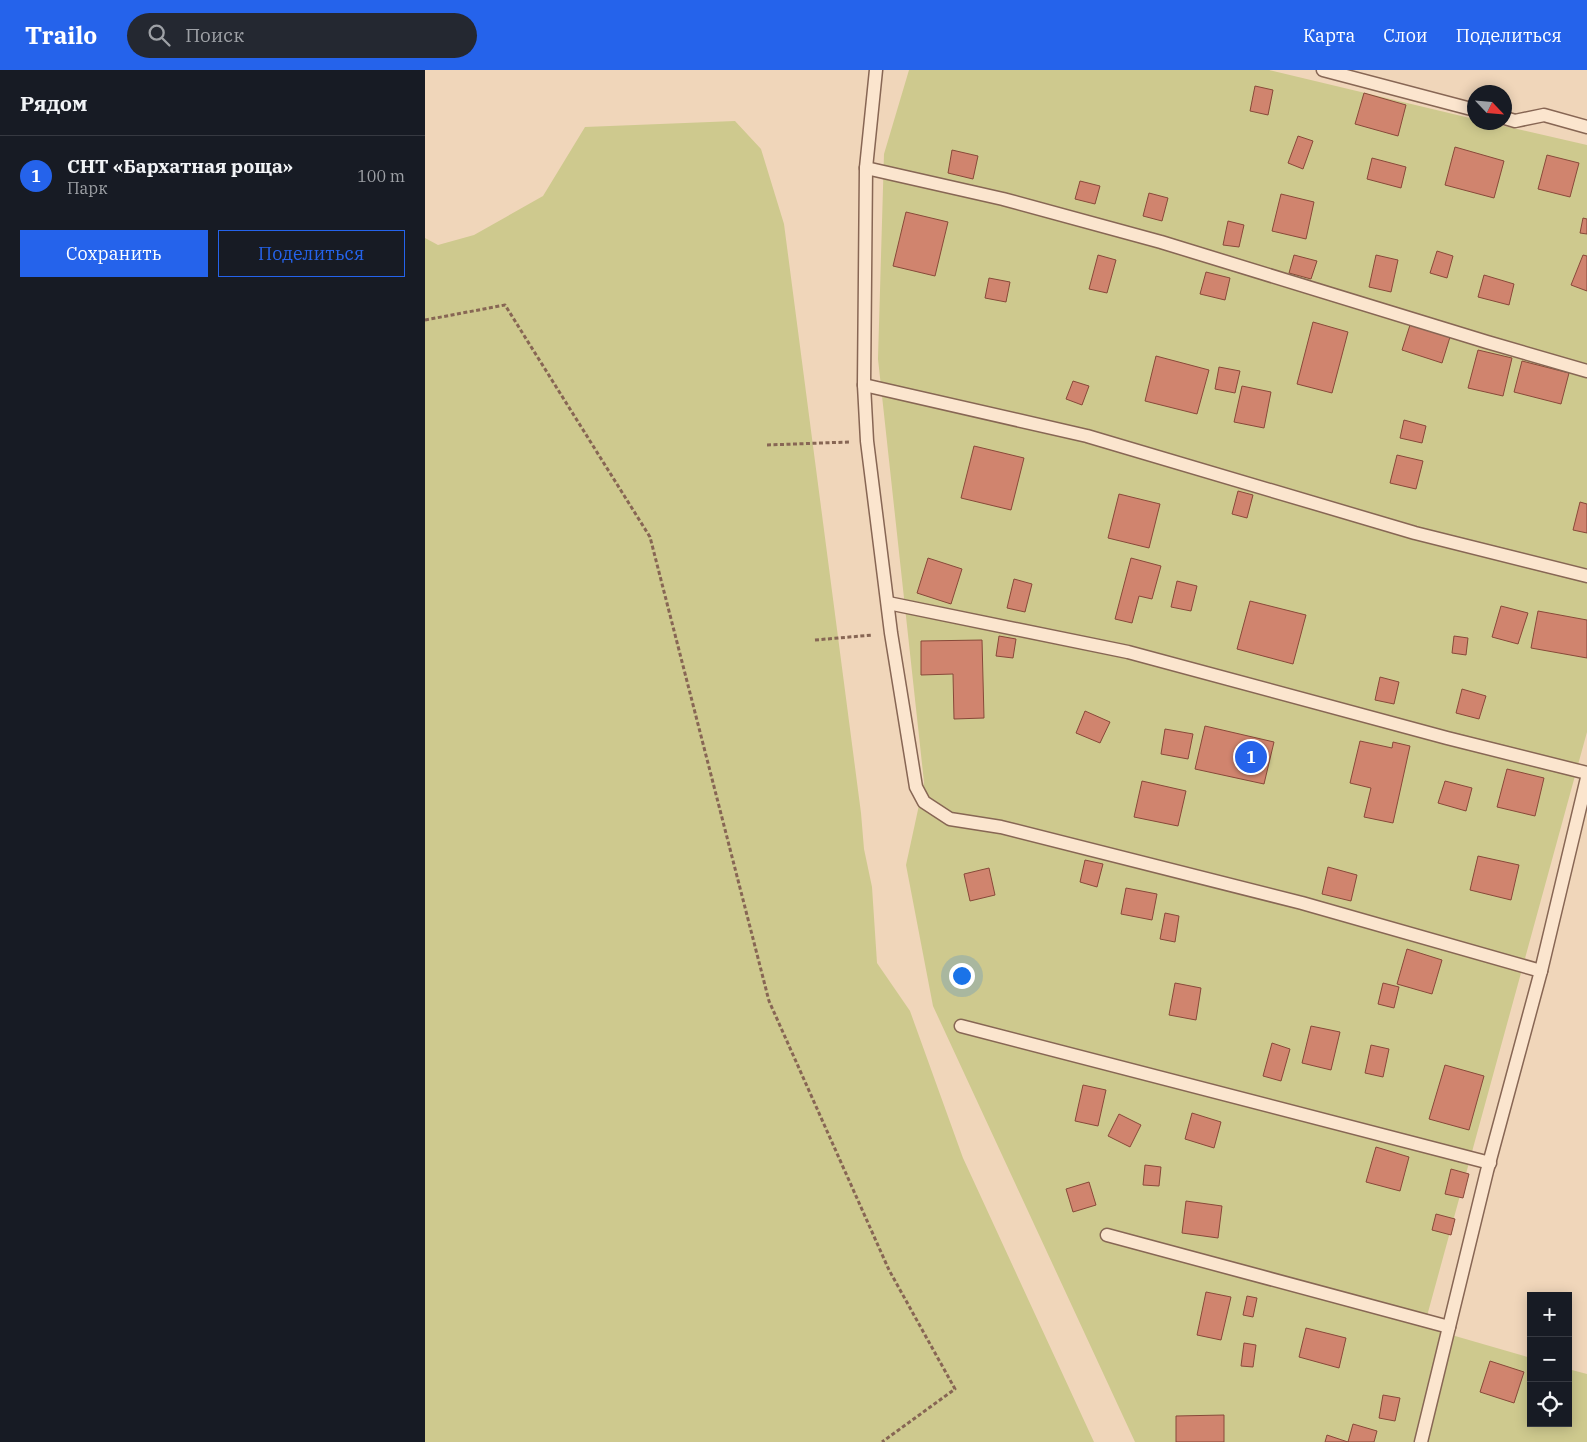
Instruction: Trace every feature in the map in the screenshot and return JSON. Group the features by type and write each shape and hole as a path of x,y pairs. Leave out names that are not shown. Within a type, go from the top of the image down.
{"lane":[{"path":"876,70 866,168 864,386 867,441 891,633 916,787 924,802 950,819 1001,827 1283,898 1541,971"},
{"path":"1323,70 1467,108"},
{"path":"1512,120 1544,115 1587,127"},
{"path":"866,168 1003,199 1161,242 1587,371"},
{"path":"864,386 1087,436 1415,533 1587,576"},
{"path":"887,603 1127,652 1447,738 1587,773"},
{"path":"1421,1442 1490,1163 1541,971 1587,778"},
{"path":"961,1026 1490,1163"},
{"path":"1107,1235 1449,1327"}],"path":[{"path":"425,320 505,305 650,537 769,1001 889,1270 955,1389 881,1442"},
{"path":"767,445 867,441"},
{"path":"815,640 891,633"}],"shaded area":[{"path":"909,70 1269,70 1467,117 1467,130 1512,130 1512,128 1587,145 1587,732 1424,1327 1527,1357 1527,1427 1572,1427 1572,1370 1587,1374 1587,1442 1135,1442 933,1006 906,865 924,782 878,359 884,154"},
{"path":"735,121 761,149 784,224 861,813 864,849 872,887 877,963 910,1011 963,1158 1094,1442 425,1442 425,238 438,245 474,235 543,196 585,127"}],"building":[{"path":"1255,86 1273,90 1268,115 1250,111"},
{"path":"1364,93 1406,105 1398,136 1355,124"},
{"path":"1298,136 1313,141 1303,169 1288,163"},
{"path":"1455,147 1504,161 1494,198 1445,185"},
{"path":"952,150 978,156 973,179 948,173"},
{"path":"1547,155 1579,163 1570,197 1538,189"},
{"path":"1372,158 1406,167 1401,188 1367,179"},
{"path":"1080,181 1100,186 1095,204 1075,199"},
{"path":"1149,193 1168,198 1162,221 1143,216"},
{"path":"1281,194 1314,202 1306,239 1272,231"},
{"path":"906,212 948,222 935,276 893,266"},
{"path":"1583,218 1587,219 1587,234 1580,233"},
{"path":"1228,221 1244,225 1239,247 1223,245"},
{"path":"1437,251 1453,256 1447,278 1430,273"},
{"path":"1098,255 1116,260 1107,293 1089,289"},
{"path":"1294,255 1317,261 1311,279 1289,273"},
{"path":"1376,255 1398,260 1391,292 1369,287"},
{"path":"1583,255 1587,256 1587,291 1571,285"},
{"path":"1206,272 1230,278 1225,300 1200,294"},
{"path":"1484,275 1514,284 1509,305 1478,297"},
{"path":"989,278 1010,282 1006,302 985,298"},
{"path":"1313,322 1348,332 1332,393 1297,384"},
{"path":"1410,325 1450,337 1442,363 1402,350"},
{"path":"1478,350 1512,358 1503,396 1468,388"},
{"path":"1156,356 1209,370 1197,414 1145,401"},
{"path":"1522,361 1569,373 1561,404 1514,392"},
{"path":"1219,367 1240,371 1235,393 1215,389"},
{"path":"1073,381 1089,386 1082,405 1066,399"},
{"path":"1242,386 1271,392 1264,428 1234,422"},
{"path":"1404,420 1426,426 1422,443 1400,438"},
{"path":"974,446 1024,458 1011,510 961,498"},
{"path":"1397,455 1423,461 1416,489 1390,483"},
{"path":"1238,491 1253,495 1247,518 1232,514"},
{"path":"1119,494 1160,504 1149,548 1108,538"},
{"path":"1580,502 1587,504 1587,533 1573,530"},
{"path":"928,558 962,569 951,604 917,593"},
{"path":"1131,558 1161,566 1152,599 1139,596 1132,623 1115,619"},
{"path":"1014,579 1032,584 1025,612 1007,608"},
{"path":"1177,581 1197,586 1191,611 1171,607"},
{"path":"1250,601 1306,615 1293,664 1237,649"},
{"path":"1501,606 1528,613 1518,644 1492,637"},
{"path":"1538,611 1587,620 1587,658 1531,648"},
{"path":"999,636 1016,639 1013,658 996,656"},
{"path":"1454,636 1468,638 1466,655 1452,653"},
{"path":"982,640 984,718 954,719 953,674 921,675 921,641"},
{"path":"1380,677 1399,682 1394,704 1375,700"},
{"path":"1462,689 1486,696 1479,719 1456,713"},
{"path":"1085,711 1110,722 1100,743 1076,733"},
{"path":"1205,726 1274,742 1264,784 1195,769"},
{"path":"1165,729 1193,734 1188,759 1161,754"},
{"path":"1360,741 1392,748 1393,742 1410,746 1393,823 1364,817 1371,788 1350,783"},
{"path":"1507,769 1544,778 1535,816 1497,807"},
{"path":"1142,781 1186,791 1178,826 1134,817"},
{"path":"1445,781 1472,788 1466,811 1438,803"},
{"path":"1478,856 1519,865 1511,900 1470,890"},
{"path":"1085,860 1103,864 1097,887 1080,882"},
{"path":"1328,867 1357,875 1351,901 1322,894"},
{"path":"989,868 995,895 970,901 964,874"},
{"path":"1126,888 1157,894 1152,920 1121,914"},
{"path":"1165,913 1179,916 1175,942 1160,939"},
{"path":"1407,949 1442,960 1432,994 1397,984"},
{"path":"1175,983 1201,988 1196,1020 1169,1015"},
{"path":"1383,983 1399,987 1394,1008 1378,1004"},
{"path":"1311,1026 1340,1032 1331,1070 1302,1063"},
{"path":"1272,1043 1290,1049 1281,1081 1263,1076"},
{"path":"1371,1045 1389,1049 1383,1077 1365,1073"},
{"path":"1445,1065 1484,1076 1469,1130 1429,1119"},
{"path":"1083,1085 1106,1090 1098,1126 1075,1121"},
{"path":"1192,1113 1221,1122 1214,1148 1185,1139"},
{"path":"1119,1114 1141,1125 1130,1147 1108,1136"},
{"path":"1376,1147 1409,1157 1400,1191 1366,1182"},
{"path":"1145,1165 1161,1167 1159,1186 1143,1185"},
{"path":"1451,1169 1469,1174 1463,1198 1445,1194"},
{"path":"1089,1182 1096,1205 1073,1212 1066,1189"},
{"path":"1186,1201 1222,1206 1218,1238 1182,1233"},
{"path":"1436,1214 1455,1219 1451,1235 1432,1230"},
{"path":"1206,1292 1231,1297 1221,1340 1197,1335"},
{"path":"1247,1296 1257,1298 1253,1317 1243,1315"},
{"path":"1306,1328 1346,1338 1339,1368 1299,1357"},
{"path":"1244,1343 1256,1345 1253,1367 1241,1366"},
{"path":"1490,1361 1524,1372 1514,1403 1480,1392"},
{"path":"1383,1395 1400,1398 1395,1421 1379,1418"},
{"path":"1224,1415 1224,1442 1176,1442 1176,1416"},
{"path":"1353,1424 1377,1431 1374,1442 1348,1442"},
{"path":"1327,1435 1348,1442 1325,1442"}],"place":[{"name":"СНТ «Бархатная роща»","path":"1251,757"}]}
